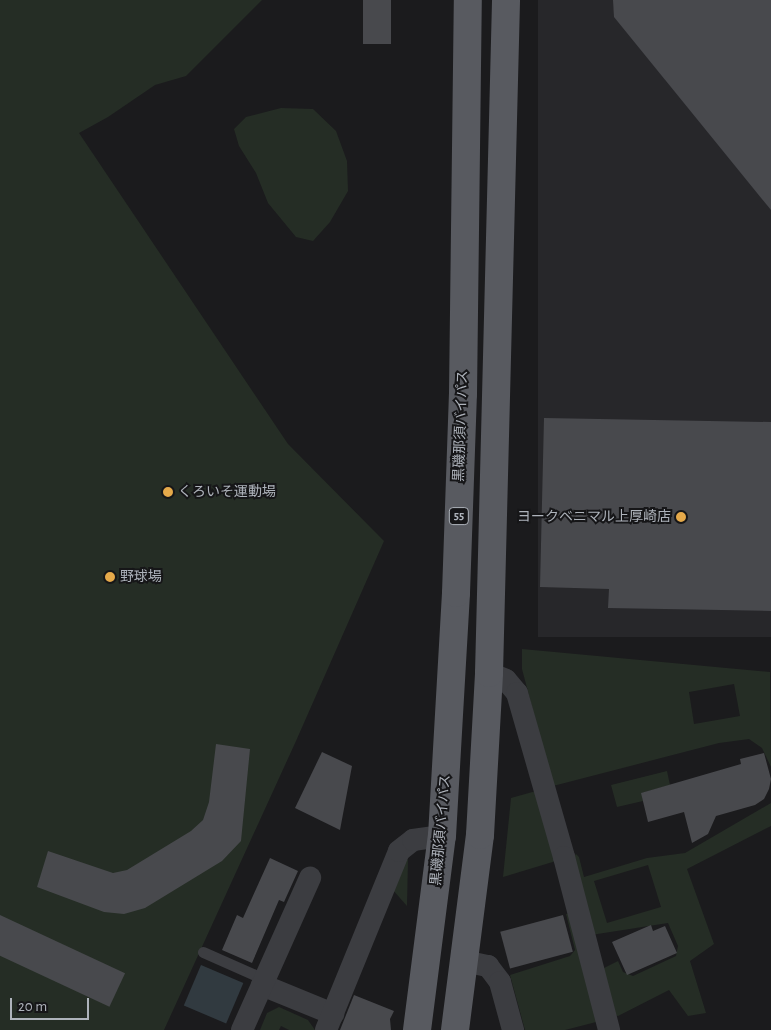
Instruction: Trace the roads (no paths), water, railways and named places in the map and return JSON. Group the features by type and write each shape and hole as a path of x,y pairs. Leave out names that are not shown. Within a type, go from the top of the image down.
{"main road":[{"name":"黒磯那須バイパス","path":"417,1030 442,836 456,593 462,404 468,0"},
{"path":"455,1030 480,835 489,673 506,0"}],"street":[{"path":"489,673 506,680 517,692 564,857 609,1030"},
{"path":"263,982 330,1022 399,851 413,840 442,836"},
{"path":"242,1030 310,878"},
{"path":"464,961 488,966 500,982 513,1030"}],"lane":[{"path":"202,952 263,982"}],"place":[{"name":"くろいそ運動場","path":"168,492"},
{"name":"ヨークベニマル上厚崎店","path":"681,517"},
{"name":"野球場","path":"110,577"}]}
